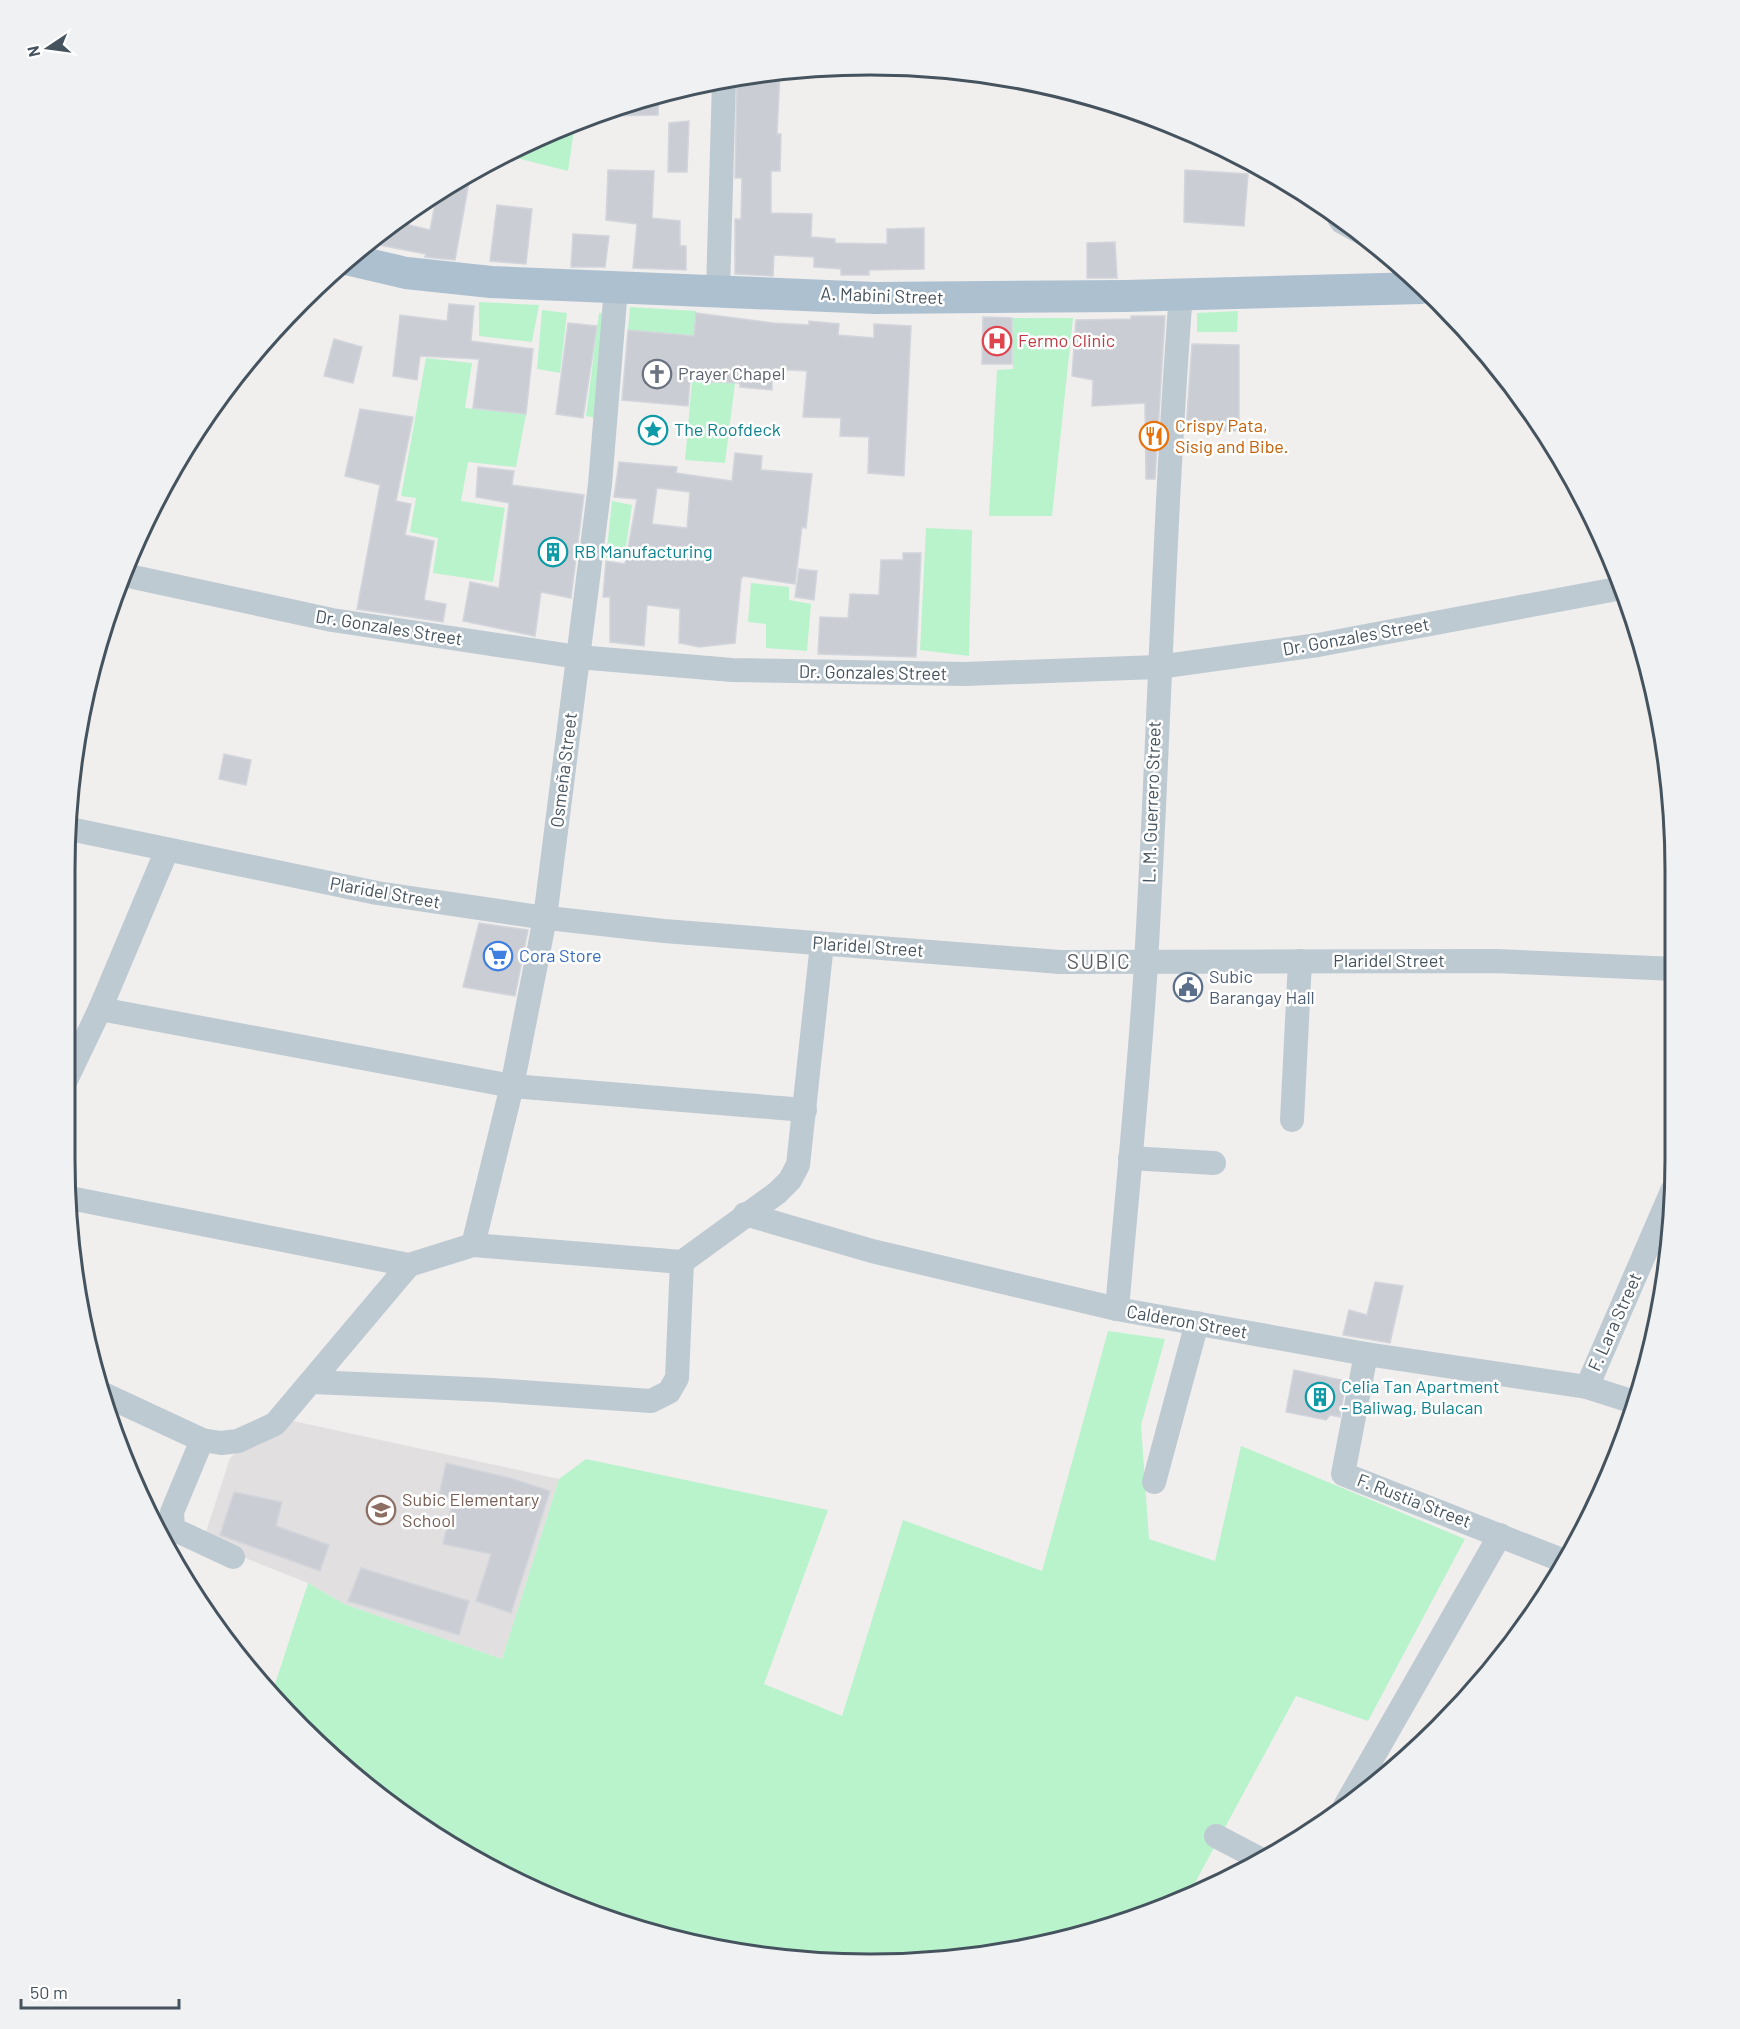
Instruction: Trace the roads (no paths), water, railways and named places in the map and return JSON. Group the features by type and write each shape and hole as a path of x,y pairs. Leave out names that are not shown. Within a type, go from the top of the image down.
{"main road":[{"name":"A. Mabini Street","path":"358,262 406,273 491,282 875,298 1411,288"}],"street":[{"path":"718,290 724,89"},
{"name":"Osmeña Street","path":"472,1245 512,1086 546,918 600,484 616,288"},
{"name":"L. M. Guerrero Street","path":"1117,1309 1146,963 1158,667 1181,293"},
{"name":"Dr. Gonzales Street","path":"132,577 332,620 578,657 732,670 842,673 965,674 1158,667 1318,645 1613,590"},
{"name":"Plaridel Street","path":"77,830 377,893 546,918 664,931 1060,962 1495,961 1665,969"},
{"path":"75,1061 100,1009 167,850"},
{"path":"77,1199 409,1265 472,1245 682,1262 777,1193 790,1180 798,1165 822,944"},
{"path":"1292,1120 1300,961"},
{"path":"100,1009 512,1086 805,1110"},
{"path":"1130,1158 1214,1163"},
{"name":"F. Lara Street","path":"1587,1387 1663,1212"},
{"name":"Calderon Street","path":"746,1214 872,1251 1117,1309 1366,1354 1587,1387 1628,1400"},
{"path":"313,1382 492,1390 651,1401 669,1392 677,1378 682,1262"},
{"path":"112,1398 202,1440 221,1443 238,1441 275,1424 313,1382 409,1265"},
{"path":"1154,1482 1197,1323"},
{"name":"F. Rustia Street","path":"1366,1354 1343,1474 1557,1558"},
{"path":"202,1440 172,1512 173,1529 233,1557"},
{"path":"1354,1790 1500,1535"},
{"path":"1216,1836 1253,1855"}],"place":[{"name":"Fermo Clinic","path":"997,341"},
{"name":"Prayer Chapel","path":"657,374"},
{"name":"The Roofdeck","path":"653,430"},
{"name":"Crispy Pata, Sisig and Bibe.","path":"1154,436"},
{"name":"RB Manufacturing","path":"553,552"},
{"name":"Cora Store","path":"498,956"},
{"name":"Subic Barangay Hall","path":"1188,987"},
{"name":"Celia Tan Apartment - Baliwag, Bulacan","path":"1320,1397"},
{"name":"Subic Elementary School","path":"381,1510"}],"district":[{"name":"SUBIC","path":"1099,962"}]}
